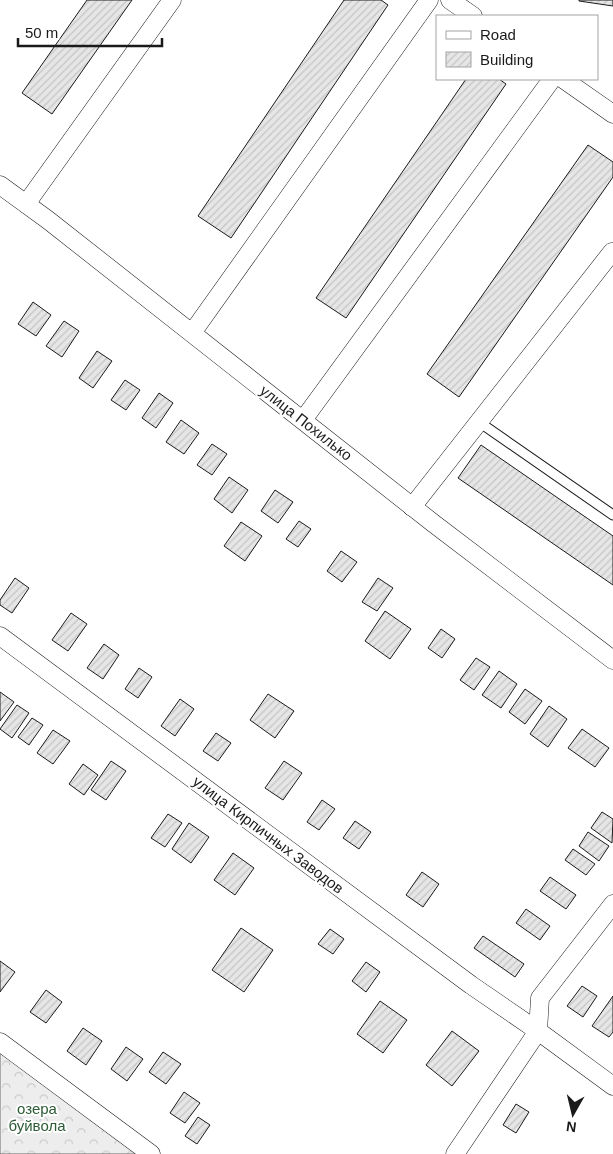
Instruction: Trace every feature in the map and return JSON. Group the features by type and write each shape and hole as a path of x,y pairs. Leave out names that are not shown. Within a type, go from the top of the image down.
{"street":[{"path":"26,204 172,0"},
{"path":"192,333 429,0"},
{"path":"450,0 472,15"},
{"path":"303,420 551,80"},
{"path":"564,80 613,114"},
{"name":"улица Похилько","path":"0,185 192,333 412,507 613,660"},
{"path":"412,507 613,251"},
{"name":"улица Кирпичных Заводов","path":"0,636 470,985 538,1031 613,1086"},
{"path":"455,1154 538,1031 540,998 613,904"},
{"path":"0,1042 151,1154"}],"lane":[{"path":"478,422 613,515"}],"green space":[{"name":"озера буйвола","path":"0,1042 140,1154 0,1154"}],"building":[{"path":"87,0 132,0 52,114 22,93"},
{"path":"344,0 381,0 388,5 231,238 198,216"},
{"path":"613,0 613,6 579,1"},
{"path":"465,80 500,80 506,84 346,318 316,298"},
{"path":"588,145 613,162 613,177 459,397 427,374"},
{"path":"33,302 51,315 36,336 18,324"},
{"path":"64,321 79,331 62,357 46,346"},
{"path":"97,351 112,361 93,388 79,378"},
{"path":"125,380 140,390 126,410 111,400"},
{"path":"159,393 173,403 156,428 142,418"},
{"path":"181,420 199,433 184,454 166,442"},
{"path":"212,444 227,454 212,475 197,465"},
{"path":"481,445 613,536 613,585 458,478"},
{"path":"229,477 248,490 232,513 214,499"},
{"path":"275,490 293,502 278,523 261,511"},
{"path":"299,521 311,529 298,547 286,539"},
{"path":"241,522 262,536 245,561 224,546"},
{"path":"341,551 357,562 342,582 327,571"},
{"path":"15,578 29,588 12,613 0,605 0,600"},
{"path":"378,578 393,588 377,611 362,602"},
{"path":"385,611 411,629 390,659 365,641"},
{"path":"71,613 87,624 68,651 52,640"},
{"path":"441,629 455,639 442,658 428,648"},
{"path":"104,644 119,655 103,679 87,668"},
{"path":"476,658 490,667 474,690 460,680"},
{"path":"139,668 152,677 138,698 125,689"},
{"path":"499,671 517,684 501,708 482,695"},
{"path":"525,689 542,701 525,724 509,712"},
{"path":"0,692 14,702 0,721"},
{"path":"268,694 294,711 275,738 250,720"},
{"path":"180,699 194,709 175,736 161,726"},
{"path":"17,705 29,713 12,738 0,729"},
{"path":"549,706 567,719 548,747 530,734"},
{"path":"32,718 43,725 29,745 18,737"},
{"path":"582,729 609,748 595,767 568,748"},
{"path":"53,730 70,741 53,764 37,753"},
{"path":"216,733 231,743 218,761 203,751"},
{"path":"111,761 126,771 106,800 91,790"},
{"path":"284,761 302,773 283,800 265,788"},
{"path":"83,764 98,775 84,795 69,784"},
{"path":"322,800 335,809 319,830 307,822"},
{"path":"602,812 613,819 612,843 591,828"},
{"path":"168,814 182,823 165,847 151,838"},
{"path":"355,821 371,832 359,849 343,838"},
{"path":"189,823 209,837 191,863 172,849"},
{"path":"588,832 609,846 599,861 579,846"},
{"path":"573,849 595,864 586,875 565,860"},
{"path":"233,853 254,868 235,895 214,880"},
{"path":"422,872 439,884 423,907 406,895"},
{"path":"550,877 576,895 566,909 540,891"},
{"path":"526,909 550,926 540,940 516,923"},
{"path":"241,928 273,950 244,992 212,970"},
{"path":"330,929 344,939 333,954 318,944"},
{"path":"483,936 524,964 515,977 474,948"},
{"path":"0,961 15,972 0,992"},
{"path":"366,962 380,972 366,992 352,981"},
{"path":"582,986 597,996 583,1017 567,1006"},
{"path":"46,990 62,1002 46,1023 30,1012"},
{"path":"613,996 613,1032 609,1037 592,1026"},
{"path":"380,1001 407,1020 383,1053 357,1034"},
{"path":"83,1028 102,1041 86,1065 67,1051"},
{"path":"452,1031 479,1051 452,1086 426,1065"},
{"path":"126,1047 143,1059 127,1081 111,1069"},
{"path":"163,1052 181,1064 166,1084 149,1072"},
{"path":"184,1092 200,1103 185,1123 170,1113"},
{"path":"516,1104 529,1112 516,1133 503,1125"},
{"path":"198,1117 210,1125 197,1144 185,1136"}]}
